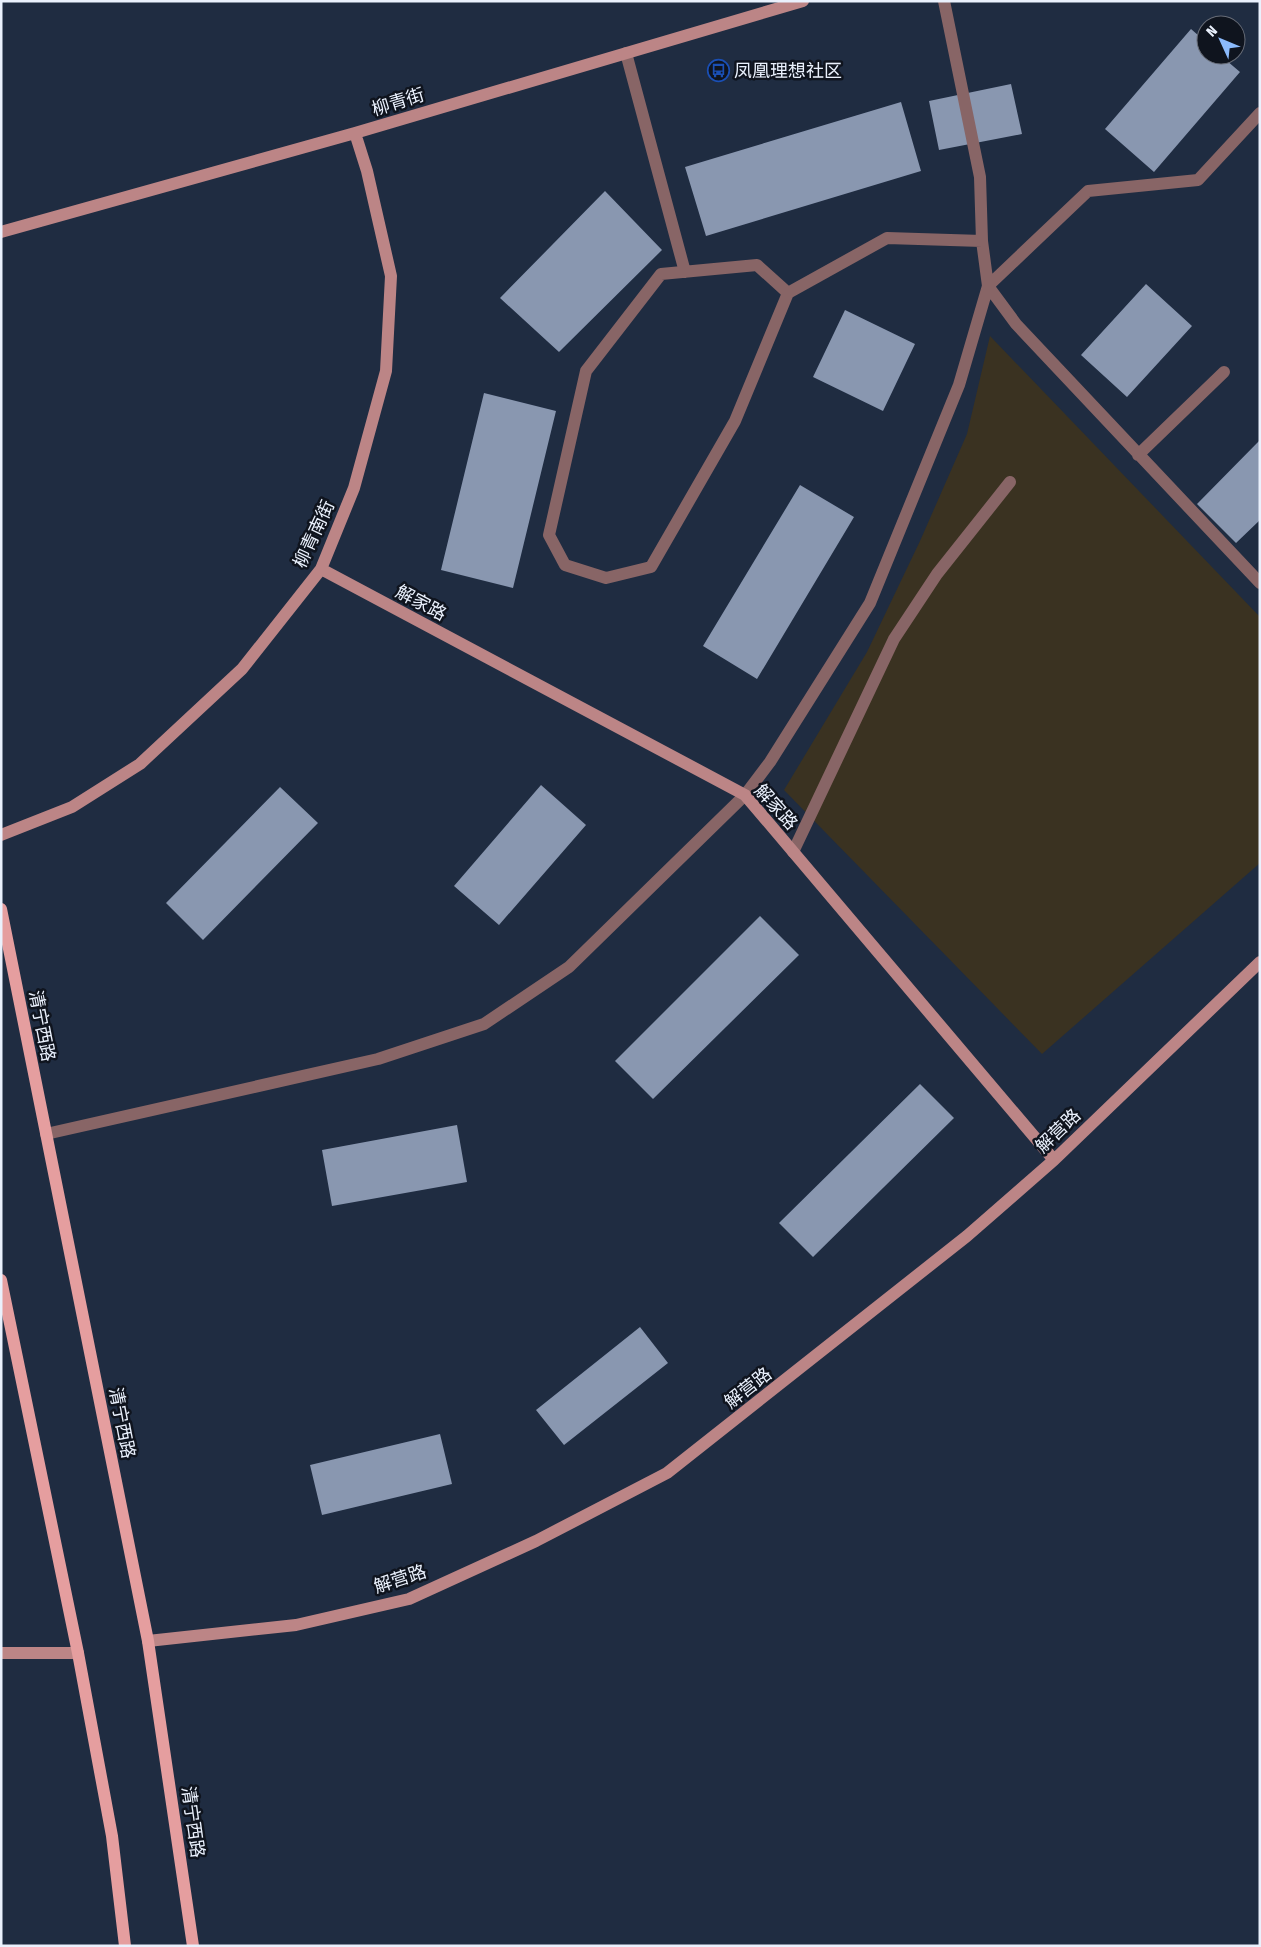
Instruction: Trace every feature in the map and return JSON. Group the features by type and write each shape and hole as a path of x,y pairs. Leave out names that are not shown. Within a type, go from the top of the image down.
{"main road":[{"name":"清宁西路","path":"1,909 148,1641 193,1946"},
{"path":"1,1280 78,1653 112,1836 125,1946"}],"street":[{"name":"柳青街","path":"1,232 355,133 803,1"},
{"path":"46,1134 378,1059 484,1024 569,967 744,795 770,762 870,603 959,385 988,286 982,241 980,177 944,1"},
{"path":"626,53 685,272"},
{"path":"988,286 1088,191 1198,180 1260,113"},
{"name":"柳青南街","path":"1,835 72,808 140,764 242,669 321,569 354,488 386,371 391,276 367,171 355,133"},
{"path":"788,293 757,265 661,274 586,371 549,535 565,565 606,578 652,566 735,421 788,293 887,238 982,241"},
{"path":"988,286 1016,324 1138,456 1260,583"},
{"path":"1138,456 1224,372"},
{"path":"792,852 894,639 937,574 1010,482"},
{"name":"解家路","path":"321,569 744,795 1054,1160"},
{"name":"解营路","path":"148,1641 296,1625 409,1599 536,1541 668,1472 968,1236 1054,1160 1260,962"},
{"path":"1,1653 78,1653"}],"shaded area":[{"path":"990,336 1260,617 1260,863 1042,1054 784,790 867,652 920,541 967,434"}],"building":[{"path":"1191,29 1196,33 1196,65 1232,65 1240,72 1154,172 1105,129"},
{"path":"1011,84 1022,134 939,150 929,101"},
{"path":"901,102 921,171 706,236 685,167"},
{"path":"605,191 662,250 559,352 500,298"},
{"path":"1146,284 1192,326 1127,397 1081,355"},
{"path":"845,310 915,344 883,411 813,377"},
{"path":"484,393 556,411 513,588 441,570"},
{"path":"1260,440 1260,520 1236,543 1197,504"},
{"path":"800,485 854,517 757,679 703,646"},
{"path":"541,785 586,825 499,925 454,886"},
{"path":"280,787 318,823 203,940 166,903"},
{"path":"760,916 799,955 653,1099 615,1061"},
{"path":"920,1084 954,1118 813,1257 779,1223"},
{"path":"457,1125 467,1182 332,1206 322,1150"},
{"path":"640,1327 668,1363 564,1445 536,1410"},
{"path":"440,1434 452,1484 322,1515 310,1465"}],"place":[{"name":"凤凰理想社区","path":"718,71"}]}
